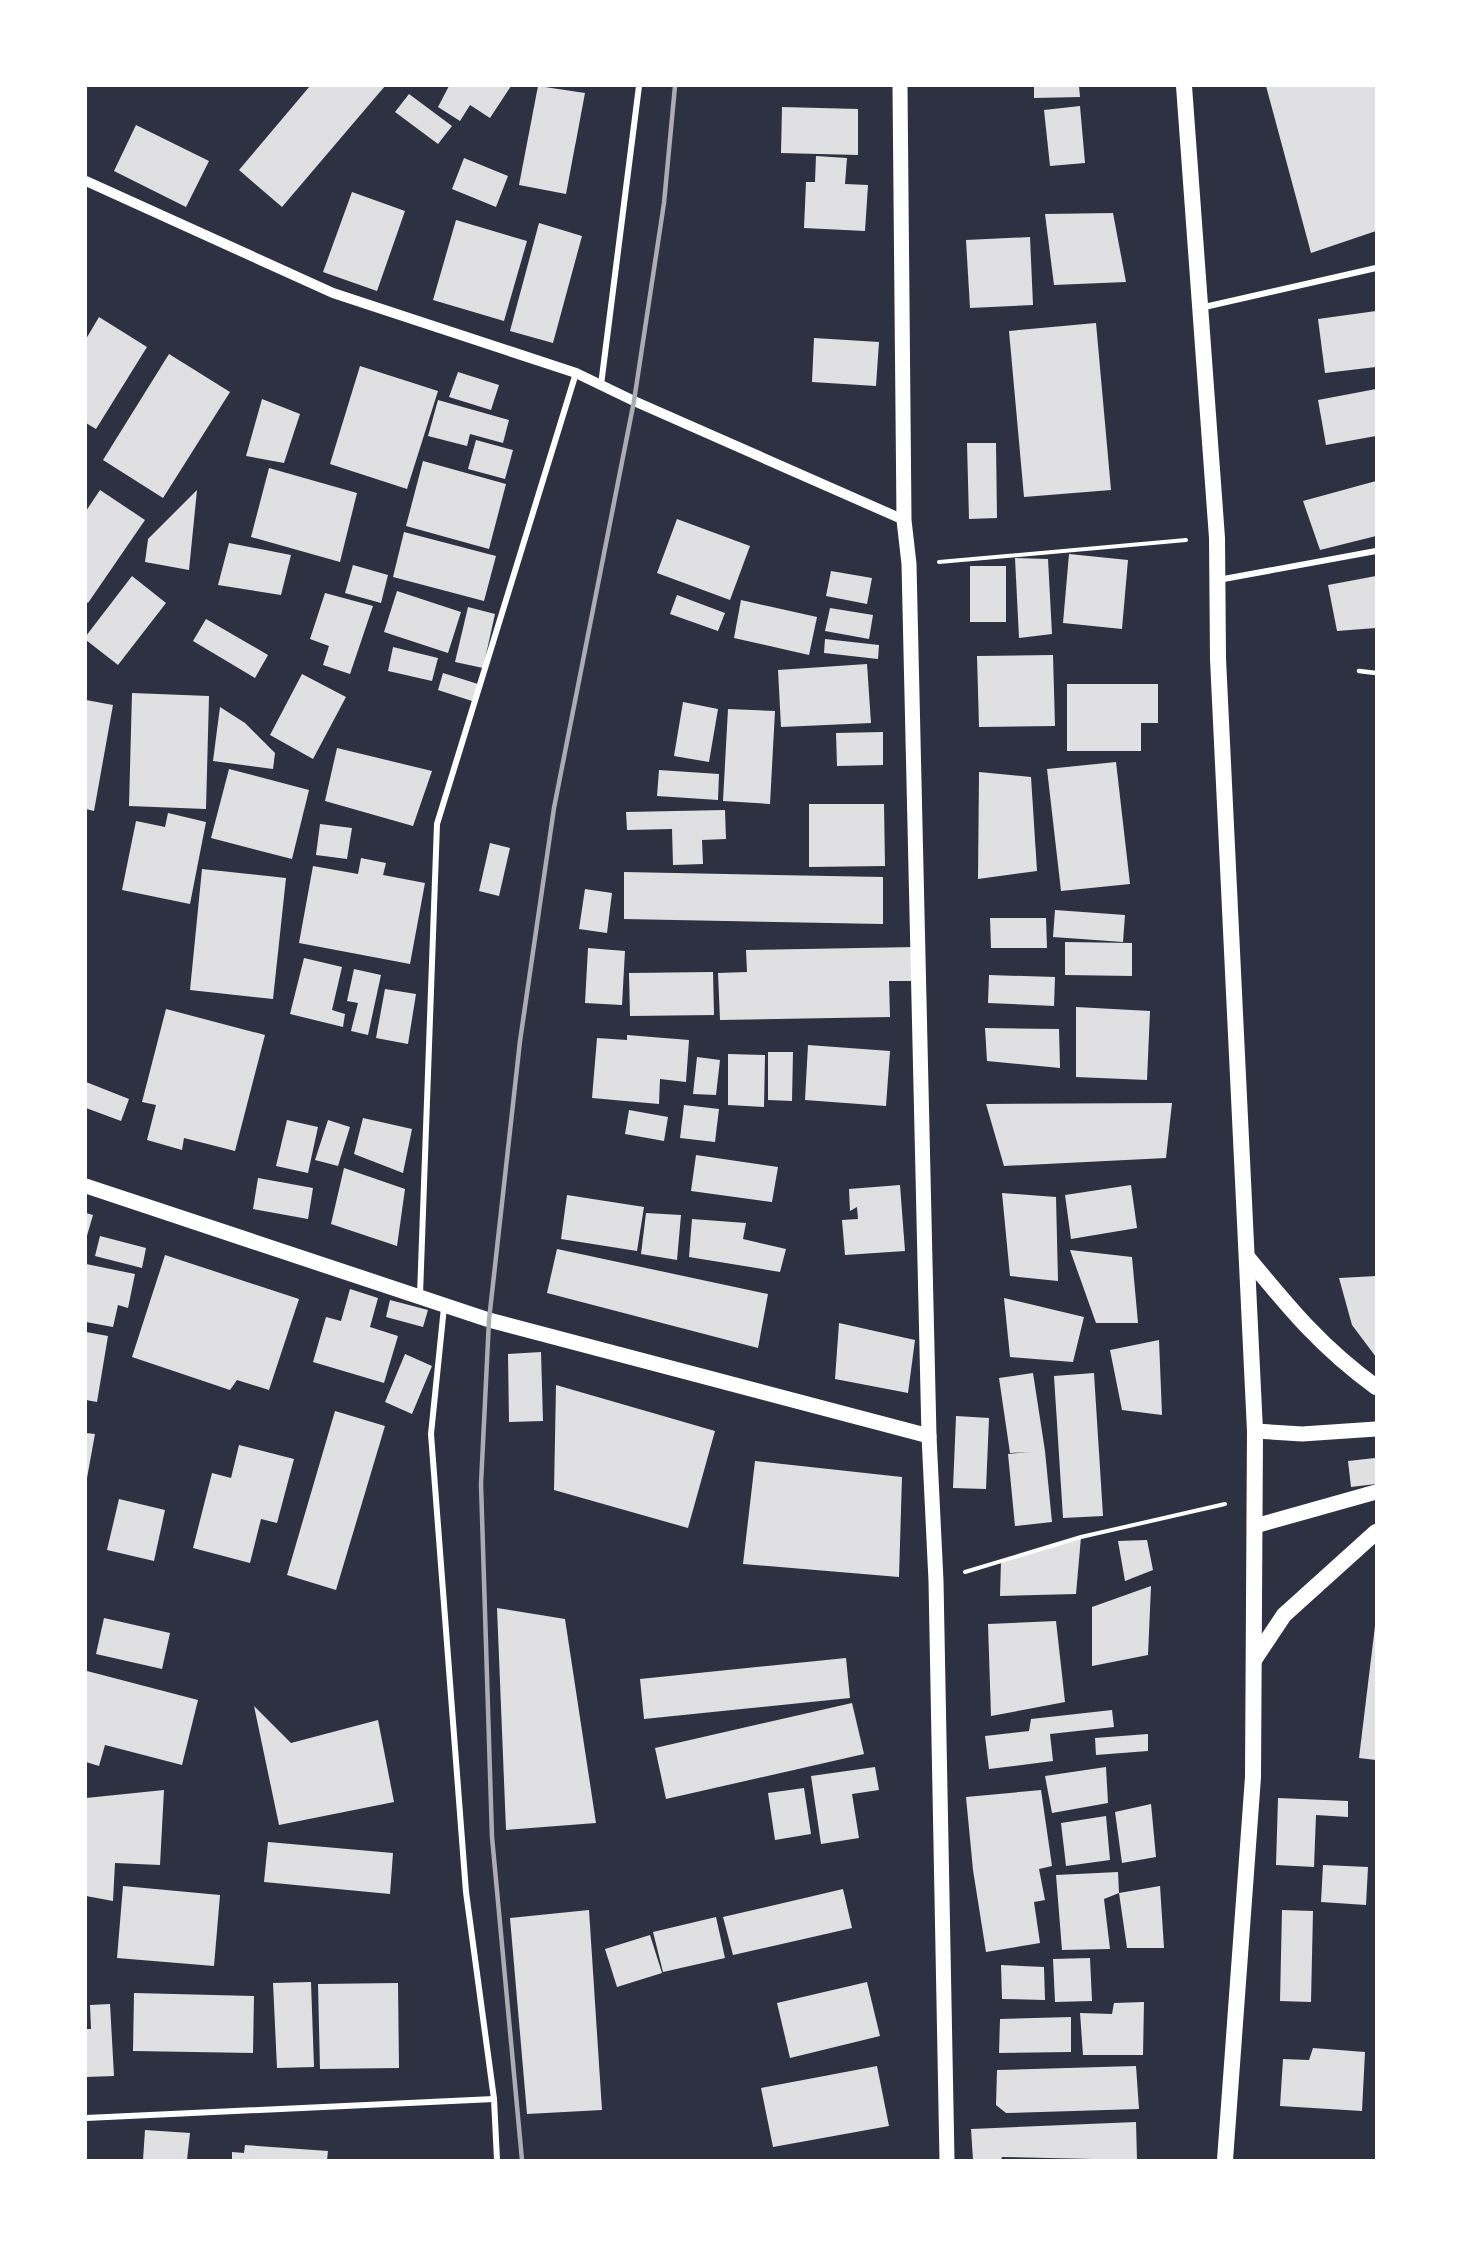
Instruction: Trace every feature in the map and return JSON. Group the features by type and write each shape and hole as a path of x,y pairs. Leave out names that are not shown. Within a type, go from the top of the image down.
{"highway":[{"path":"1184,86 1217,538 1218,659 1255,1431 1253,1776 1226,2160"},
{"path":"1248,1258 1298,1318 1340,1361 1377,1387"},
{"path":"1254,1660 1284,1615 1377,1532"}],"main road":[{"path":"900,86 904,520 909,564 929,1436 936,1581 947,2160"},
{"path":"86,1186 489,1320 929,1436"},
{"path":"1255,1431 1302,1434 1377,1429"},
{"path":"1255,1526 1377,1492"}],"street":[{"path":"602,386 639,86"},
{"path":"86,181 333,293 576,373 904,520"},
{"path":"1200,308 1377,268"},
{"path":"420,1296 437,824 576,373"},
{"path":"1218,580 1377,551"},
{"path":"444,1304 430,1434 466,1892 494,2099 497,2160"},
{"path":"86,2118 494,2099"}],"lane":[{"path":"1359,671 1377,673"}],"path":[{"path":"909,564 1217,538"},
{"path":"936,1581 1081,1537 1255,1497"}],"building":[{"path":"310,86 385,86 282,207 239,170"},
{"path":"449,86 511,86 490,118 470,105 460,121 438,107"},
{"path":"538,86 585,93 566,194 519,185"},
{"path":"1034,86 1079,86 1080,97 1034,98"},
{"path":"1266,86 1376,86 1376,231 1311,253"},
{"path":"409,94 452,126 438,144 395,112"},
{"path":"1080,106 1085,163 1050,166 1044,110"},
{"path":"782,107 858,109 858,155 781,153"},
{"path":"136,125 209,161 186,207 114,171"},
{"path":"816,156 847,158 845,184 868,185 865,231 804,228 806,182 815,182"},
{"path":"464,158 508,176 496,207 452,189"},
{"path":"352,192 405,211 377,291 323,272"},
{"path":"1113,213 1126,282 1054,285 1045,214"},
{"path":"456,220 527,241 504,321 433,300"},
{"path":"539,223 582,236 553,343 510,331"},
{"path":"1030,237 1033,305 970,308 966,240"},
{"path":"1376,311 1376,367 1325,373 1318,319"},
{"path":"99,317 147,347 96,429 86,423 86,339"},
{"path":"1096,323 1111,490 1024,497 1009,331"},
{"path":"814,338 879,342 876,386 812,382"},
{"path":"169,354 230,392 163,498 103,460"},
{"path":"360,366 438,391 407,489 330,464"},
{"path":"458,372 499,385 491,410 449,397"},
{"path":"1376,389 1376,436 1326,445 1318,400"},
{"path":"262,399 300,414 284,463 246,456"},
{"path":"438,400 509,420 503,443 470,434 467,446 428,436"},
{"path":"476,440 513,450 505,479 468,469"},
{"path":"967,443 996,443 997,518 969,519"},
{"path":"423,461 506,484 489,549 406,526"},
{"path":"269,468 357,493 340,562 251,537"},
{"path":"1376,481 1376,536 1320,550 1303,501"},
{"path":"100,490 145,520 88,603 86,602 86,511"},
{"path":"197,490 189,570 145,562 148,539"},
{"path":"677,519 750,546 730,600 657,573"},
{"path":"404,532 496,556 484,601 393,577"},
{"path":"229,543 291,555 281,595 218,585"},
{"path":"1069,554 1128,560 1122,629 1063,623"},
{"path":"1015,558 1048,559 1052,634 1019,638"},
{"path":"353,565 388,575 381,603 345,593"},
{"path":"970,566 1006,566 1006,622 970,622"},
{"path":"831,571 872,578 867,604 826,596"},
{"path":"132,576 166,603 118,665 86,640 86,636"},
{"path":"1376,576 1376,628 1337,631 1328,585"},
{"path":"397,591 461,612 448,653 384,632"},
{"path":"325,593 373,606 350,674 323,665 329,646 310,639"},
{"path":"677,595 725,613 718,631 670,614"},
{"path":"741,600 817,617 809,655 734,638"},
{"path":"468,607 495,614 483,668 455,662"},
{"path":"830,608 873,615 869,639 825,631"},
{"path":"206,619 268,655 255,678 193,641"},
{"path":"825,639 879,645 878,659 824,653"},
{"path":"393,647 438,658 432,681 388,671"},
{"path":"1053,655 1055,726 979,727 977,656"},
{"path":"867,664 871,723 781,727 778,670"},
{"path":"443,673 478,684 472,701 438,690"},
{"path":"302,674 346,697 313,759 270,735"},
{"path":"1067,684 1158,684 1158,723 1141,723 1141,751 1067,751"},
{"path":"132,693 209,696 206,809 129,806"},
{"path":"86,700 113,705 94,811 86,809"},
{"path":"683,702 718,709 709,762 674,756"},
{"path":"220,707 245,723 275,753 273,769 213,761"},
{"path":"728,709 775,711 770,804 723,801"},
{"path":"883,732 883,765 837,766 836,733"},
{"path":"337,748 432,771 413,826 325,801"},
{"path":"1116,762 1130,884 1061,891 1047,769"},
{"path":"229,769 309,790 292,859 211,838"},
{"path":"659,770 719,774 718,800 657,796"},
{"path":"979,772 1031,777 1037,871 978,879"},
{"path":"809,804 884,804 885,866 809,867"},
{"path":"725,810 726,839 702,840 703,864 673,865 672,829 627,830 626,812"},
{"path":"168,813 206,822 190,904 122,890 136,821 165,827"},
{"path":"320,824 352,828 347,859 316,855"},
{"path":"490,843 510,848 499,896 479,891"},
{"path":"361,858 386,863 383,875 425,883 410,964 299,943 313,866 358,874"},
{"path":"202,869 286,878 273,999 190,990"},
{"path":"624,872 883,877 883,924 624,919"},
{"path":"585,889 612,893 607,933 579,929"},
{"path":"1055,910 1125,915 1123,942 1053,937"},
{"path":"990,918 1046,918 1047,948 991,948"},
{"path":"1065,942 1132,943 1132,976 1065,975"},
{"path":"916,947 917,981 889,981 890,1017 720,1020 718,973 747,972 746,950"},
{"path":"588,948 625,951 622,1005 585,1003"},
{"path":"304,958 342,967 332,1010 345,1014 343,1027 290,1014"},
{"path":"354,969 381,975 368,1035 351,1031 358,1003 347,1001"},
{"path":"713,972 714,1015 630,1016 629,973"},
{"path":"989,975 1055,977 1054,1006 988,1003"},
{"path":"385,989 416,994 408,1044 376,1038"},
{"path":"1076,1007 1150,1011 1147,1080 1076,1077"},
{"path":"166,1009 265,1035 235,1151 184,1138 182,1150 147,1140 156,1105 142,1102"},
{"path":"985,1028 1059,1029 1060,1068 987,1061"},
{"path":"627,1035 689,1040 686,1082 660,1079 659,1104 592,1098 597,1038 627,1040"},
{"path":"808,1045 890,1051 886,1106 805,1100"},
{"path":"768,1052 793,1052 792,1101 768,1100"},
{"path":"728,1054 765,1055 764,1107 728,1105"},
{"path":"697,1057 720,1060 716,1095 693,1094"},
{"path":"86,1082 129,1099 121,1121 86,1108"},
{"path":"1172,1103 1166,1158 1004,1166 986,1104"},
{"path":"684,1105 719,1109 715,1142 680,1138"},
{"path":"629,1110 668,1117 664,1141 625,1134"},
{"path":"363,1118 412,1129 403,1173 354,1154"},
{"path":"287,1120 318,1127 308,1173 276,1166"},
{"path":"328,1120 350,1127 338,1166 315,1160"},
{"path":"696,1155 778,1167 772,1202 691,1191"},
{"path":"344,1168 405,1189 397,1246 331,1224"},
{"path":"258,1178 313,1188 308,1219 253,1209"},
{"path":"900,1185 905,1251 845,1255 842,1220 858,1219 857,1207 850,1211 849,1189"},
{"path":"1131,1185 1137,1228 1071,1239 1065,1195"},
{"path":"1002,1193 1056,1197 1058,1281 1010,1276"},
{"path":"567,1195 644,1207 637,1251 561,1239"},
{"path":"86,1213 93,1215 86,1239"},
{"path":"646,1213 681,1215 677,1260 641,1254"},
{"path":"692,1219 746,1223 743,1239 786,1249 780,1272 689,1257"},
{"path":"100,1236 146,1248 142,1268 95,1256"},
{"path":"557,1249 768,1294 758,1348 547,1293"},
{"path":"1070,1250 1132,1257 1138,1323 1096,1323"},
{"path":"165,1255 299,1299 269,1390 237,1380 230,1390 132,1357"},
{"path":"86,1264 135,1274 128,1308 118,1305 113,1327 86,1322"},
{"path":"1376,1276 1376,1357 1352,1325 1339,1278"},
{"path":"350,1289 378,1298 370,1327 398,1336 384,1383 313,1362 326,1317 341,1321"},
{"path":"1004,1298 1084,1317 1073,1362 1010,1357"},
{"path":"390,1300 428,1310 423,1327 386,1317"},
{"path":"839,1323 915,1340 908,1393 835,1379"},
{"path":"86,1332 108,1336 97,1402 86,1400"},
{"path":"1159,1340 1162,1415 1122,1410 1110,1350"},
{"path":"541,1352 543,1421 509,1422 508,1354"},
{"path":"405,1354 432,1366 412,1414 385,1402"},
{"path":"1033,1373 1045,1451 1052,1522 1015,1526 1008,1454 1030,1452 1010,1453 999,1378"},
{"path":"1094,1373 1103,1516 1063,1518 1054,1376"},
{"path":"556,1385 715,1431 688,1528 554,1490"},
{"path":"335,1411 385,1426 336,1590 287,1575"},
{"path":"956,1416 989,1418 986,1489 953,1488"},
{"path":"86,1433 95,1434 87,1478 86,1478"},
{"path":"239,1445 294,1459 277,1523 261,1519 250,1563 193,1548 212,1473 231,1478"},
{"path":"1375,1458 1376,1484 1351,1487 1348,1461"},
{"path":"755,1461 902,1477 899,1577 743,1564"},
{"path":"119,1499 165,1510 154,1561 107,1550"},
{"path":"1081,1537 1076,1594 1000,1596 1001,1561"},
{"path":"1147,1540 1153,1570 1125,1581 1118,1541"},
{"path":"1151,1586 1148,1655 1092,1666 1092,1607"},
{"path":"497,1608 565,1619 596,1823 506,1830"},
{"path":"104,1618 170,1633 162,1669 96,1654"},
{"path":"1056,1621 1065,1702 991,1716 988,1624"},
{"path":"1376,1626 1376,1760 1359,1758"},
{"path":"846,1658 850,1698 644,1719 640,1679"},
{"path":"87,1671 198,1700 182,1765 105,1745 99,1766 86,1762"},
{"path":"852,1703 864,1754 666,1799 655,1748"},
{"path":"254,1706 291,1743 378,1720 394,1802 279,1825"},
{"path":"1112,1710 1114,1727 1050,1734 1053,1761 989,1769 985,1736 1029,1731 1031,1719"},
{"path":"1148,1734 1148,1751 1096,1755 1095,1738"},
{"path":"875,1767 879,1790 852,1794 859,1838 821,1844 811,1776"},
{"path":"1106,1767 1108,1803 1052,1813 1045,1776"},
{"path":"804,1788 811,1834 775,1840 768,1793"},
{"path":"164,1790 160,1865 115,1863 113,1901 86,1896 86,1798"},
{"path":"1041,1790 1052,1866 1039,1869 1045,1900 1034,1902 1040,1943 986,1952 973,1870 966,1797"},
{"path":"1278,1798 1348,1801 1348,1817 1316,1815 1314,1867 1276,1865"},
{"path":"1151,1804 1156,1857 1122,1863 1115,1812"},
{"path":"1106,1816 1110,1860 1066,1866 1061,1823"},
{"path":"268,1842 393,1853 390,1894 264,1882"},
{"path":"1323,1865 1368,1867 1366,1905 1321,1902"},
{"path":"1118,1872 1119,1893 1104,1899 1110,1949 1062,1950 1056,1875"},
{"path":"123,1886 220,1895 214,1966 117,1958"},
{"path":"1160,1886 1164,1948 1127,1948 1119,1893"},
{"path":"843,1889 852,1928 733,1955 723,1917"},
{"path":"589,1910 602,2110 527,2114 510,1918"},
{"path":"1282,1910 1313,1911 1311,2002 1280,2001"},
{"path":"716,1917 725,1958 663,1972 653,1932"},
{"path":"650,1935 662,1973 617,1987 605,1949"},
{"path":"1090,1958 1092,2001 1055,2002 1053,1959"},
{"path":"1001,1965 1044,1967 1045,2000 1002,1999"},
{"path":"311,1982 314,2067 277,2068 273,1983"},
{"path":"867,1982 880,2036 790,2058 777,2003"},
{"path":"398,1983 399,2068 320,2069 318,1984"},
{"path":"134,1993 254,1996 253,2053 133,2051"},
{"path":"1144,2002 1143,2055 1083,2055 1080,2013 1112,2014 1114,2003"},
{"path":"110,2004 114,2076 86,2077 86,2029 91,2029 90,2005"},
{"path":"1071,2017 1071,2052 999,2053 1000,2019"},
{"path":"1313,2048 1365,2052 1362,2111 1280,2106 1283,2059 1309,2060"},
{"path":"877,2066 889,2126 773,2147 761,2088"},
{"path":"1136,2066 1139,2109 1006,2113 996,2105 997,2070"},
{"path":"1136,2122 1137,2160 1002,2157 1001,2160 973,2160 971,2129"},
{"path":"145,2130 190,2133 187,2160 143,2160"},
{"path":"245,2145 328,2151 327,2160 232,2160 232,2152 244,2153"}],"railway":[{"path":"522,2160 492,1837 481,1484 489,1320 520,1041 554,808 634,401 664,203 675,86"}]}
